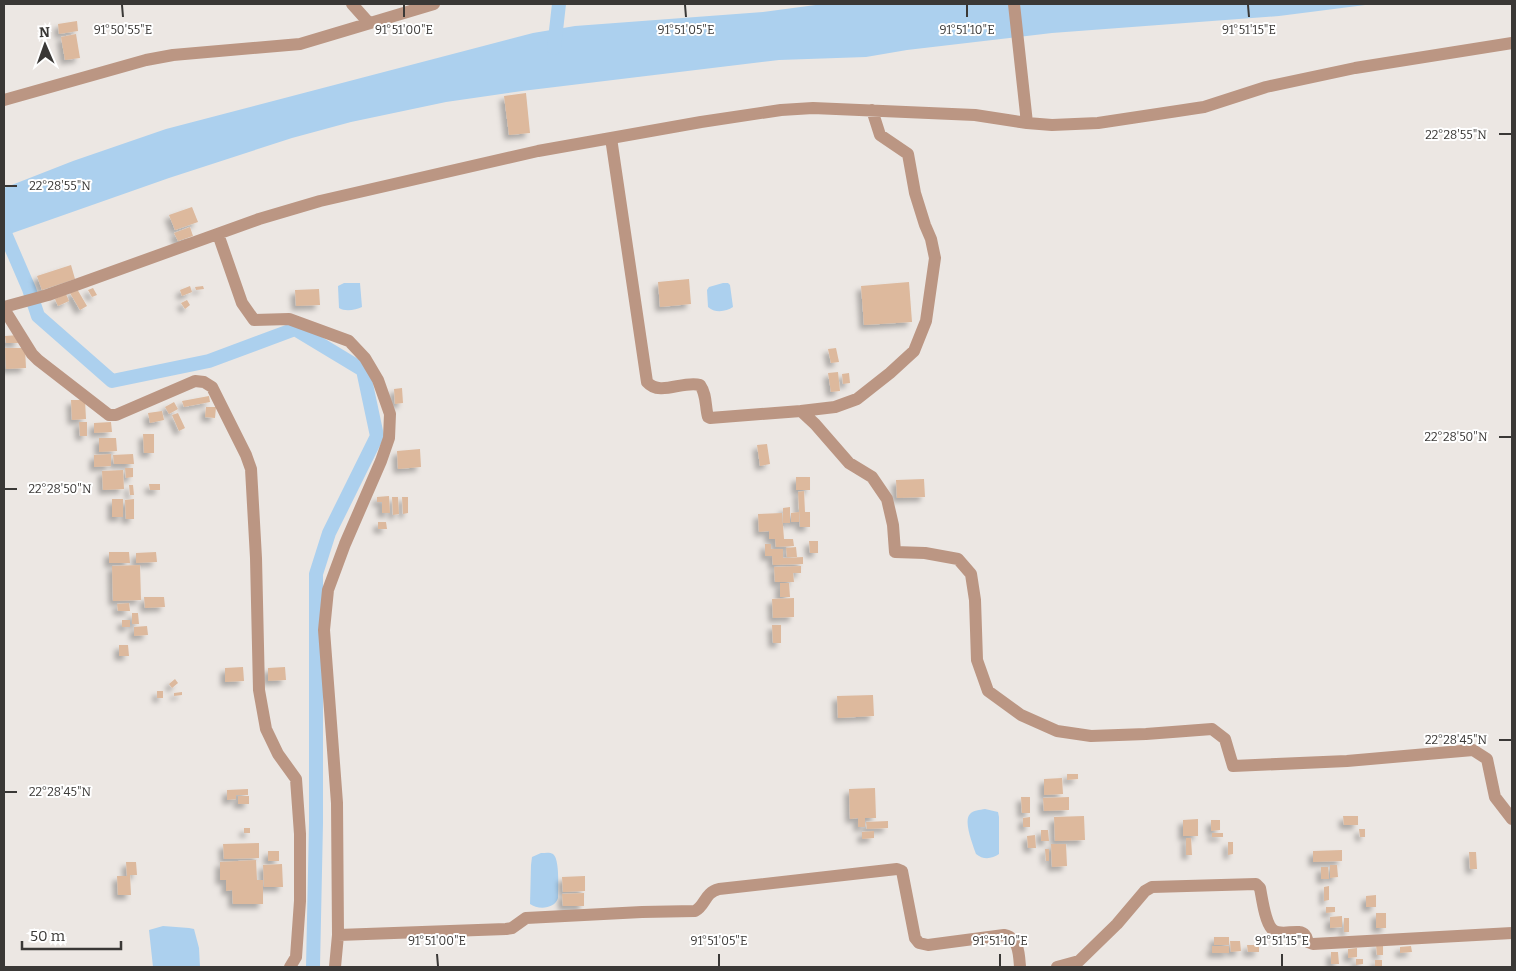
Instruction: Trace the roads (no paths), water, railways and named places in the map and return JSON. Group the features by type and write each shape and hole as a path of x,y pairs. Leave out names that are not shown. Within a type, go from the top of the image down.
{"street":[{"path":"352,4 369,23"},
{"path":"4,100 146,60 174,55 300,44 434,4"},
{"path":"1014,4 1027,123"},
{"path":"290,967 296,957 300,901 300,834 296,779 278,754 266,729 259,690 256,558 250,470 246,455 212,387 208,384 195,381 116,415 109,415 32,354 7,306 48,295 259,219 320,200 538,152 701,122 780,110 813,108 975,115 1052,125 1098,123 1185,111 1223,102 1266,87 1355,68 1512,43"},
{"path":"611,138 647,382 651,387 658,389 688,384 700,385 705,392 707,416 710,418 801,411 835,407 857,399 890,373 914,350 926,321 935,258 931,239 915,193 908,154 880,135 872,110"},
{"path":"218,234 242,303 254,320 290,319 349,341 365,358 378,380 390,414 389,438 344,544 328,590 324,630 337,803 338,935 335,967"},
{"path":"801,411 849,463 872,477 886,499 893,525 896,552 925,553 958,559 971,574 975,600 977,660 988,691 1021,715 1057,731 1091,736 1212,729 1225,739 1233,766 1347,761 1473,750 1487,759 1495,797 1512,819"},
{"path":"338,935 506,929 512,928 526,918 695,911 710,893 719,889 897,869 902,871 915,938 920,943 928,945 1004,935 1011,936 1015,941 1020,967"},
{"path":"1057,967 1079,961 1117,924 1145,891 1152,886 1256,884 1260,888 1268,922 1272,929 1278,933 1302,933 1306,936 1308,942 1314,944 1512,933"}],"water":[{"path":"823,4 1373,4 1279,16 1052,33 907,50 866,57 779,60 446,102 351,122 292,138 169,178 4,236 4,188 73,161 166,129 533,33 575,26 763,12"},
{"path":"344,283 360,283 362,307 350,310 339,308 338,286"},
{"path":"723,283 730,285 733,307 724,311 713,310 708,307 707,290 709,287"},
{"path":"985,809 998,812 999,817 999,854 988,858 976,854 969,833 968,822 968,817 971,813"},
{"path":"541,853 553,854 558,868 558,898 550,906 542,908 530,904 532,857"},
{"path":"163,926 194,929 199,948 200,967 153,967 149,930"}],"waterway":[{"path":"554,48 559,4"},
{"path":"4,231 29,289 38,316 112,381 209,361 295,329 363,370 377,436 329,533 316,574 316,823 313,967"}]}
